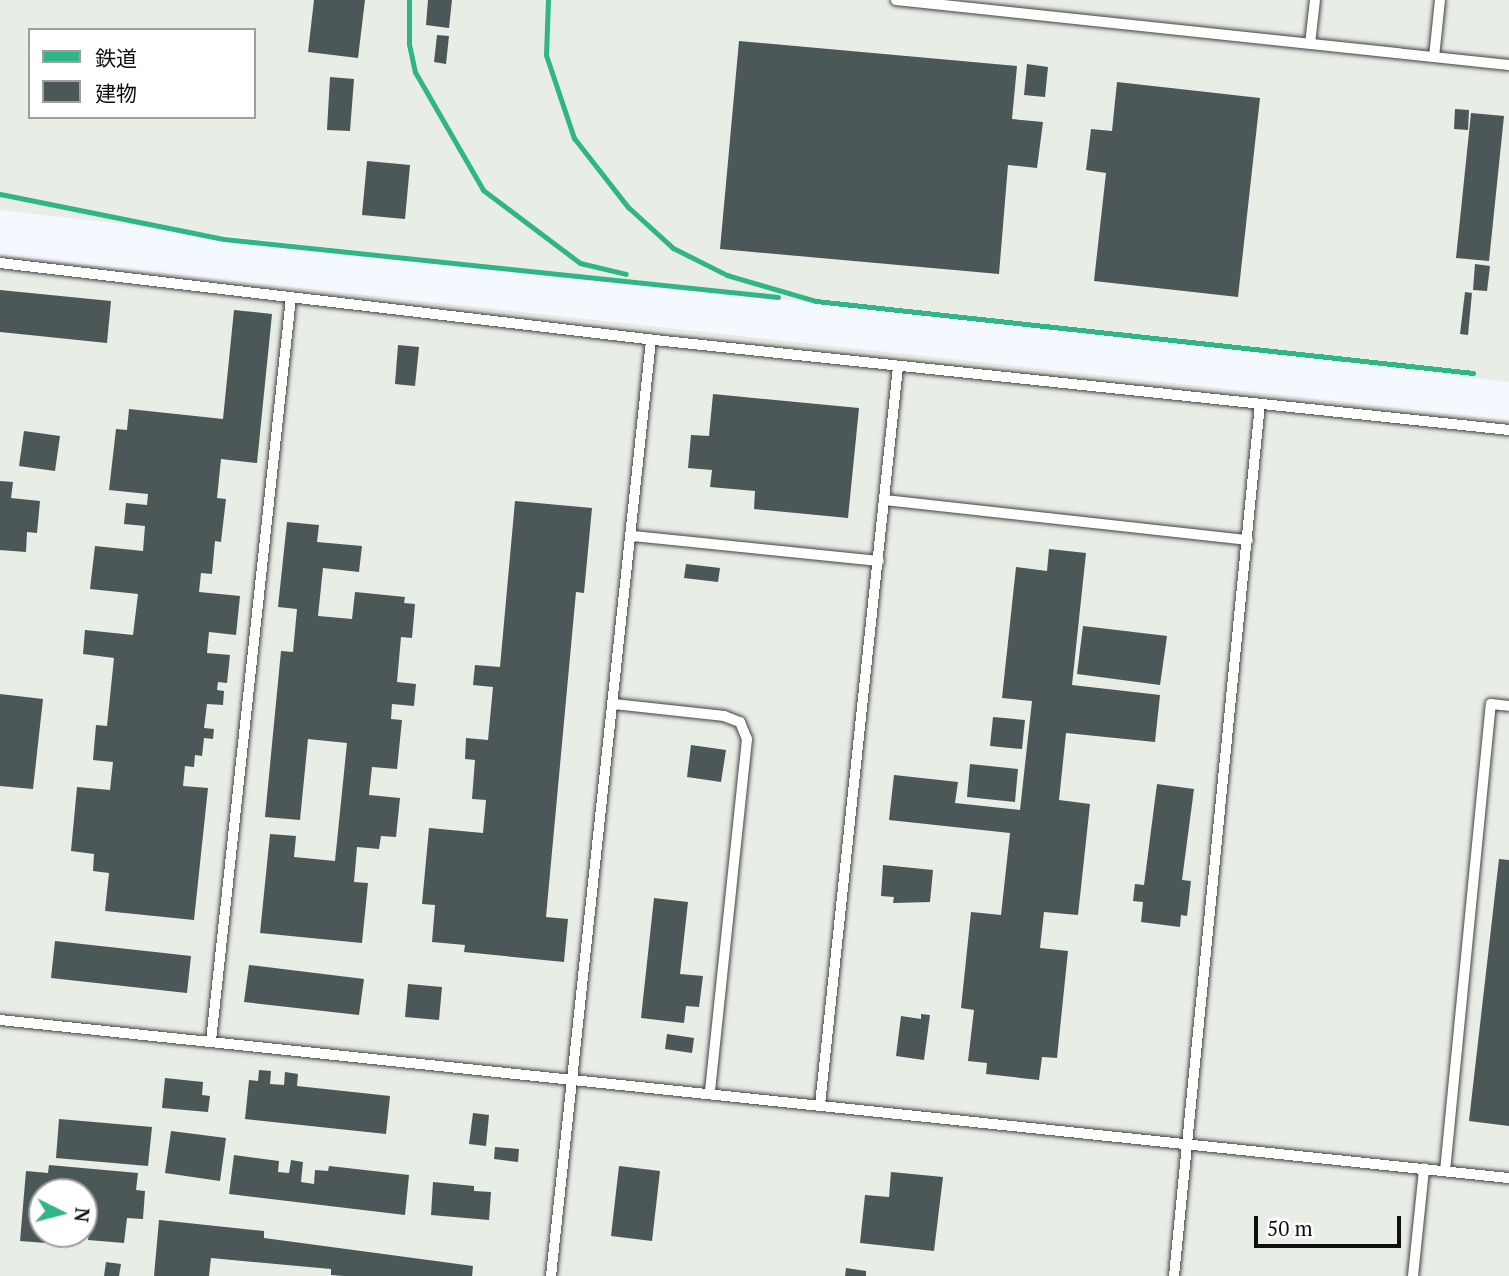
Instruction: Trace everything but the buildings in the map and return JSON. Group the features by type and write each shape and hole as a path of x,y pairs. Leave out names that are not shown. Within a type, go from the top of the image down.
{"lane":[{"path":"897,0 1509,65"},
{"path":"1041,14 1042,0"},
{"path":"1310,44 1315,0"},
{"path":"1434,57 1440,0"},
{"path":"0,263 651,340 1509,430"},
{"path":"211,1041 291,297"},
{"path":"551,1276 633,536 651,340"},
{"path":"820,1105 898,366"},
{"path":"1174,1276 1260,404"},
{"path":"885,500 1248,540"},
{"path":"633,536 878,561"},
{"path":"614,704 724,716 740,722 747,739 710,1094"},
{"path":"1445,1171 1491,704 1509,706"},
{"path":"0,1020 1509,1178"},
{"path":"1413,1276 1424,1169"}],"shaded area":[{"path":"0,0 1509,0 1509,382 0,210"},
{"path":"0,255 1509,420 1509,1276 0,1276"}],"railway":[{"path":"409,0 409,44 415,72 483,190 580,263 626,274"},
{"path":"548,0 546,55 574,138 628,207 673,248 727,275 816,301 1473,373"},
{"path":"0,194 224,239 778,297"}]}
